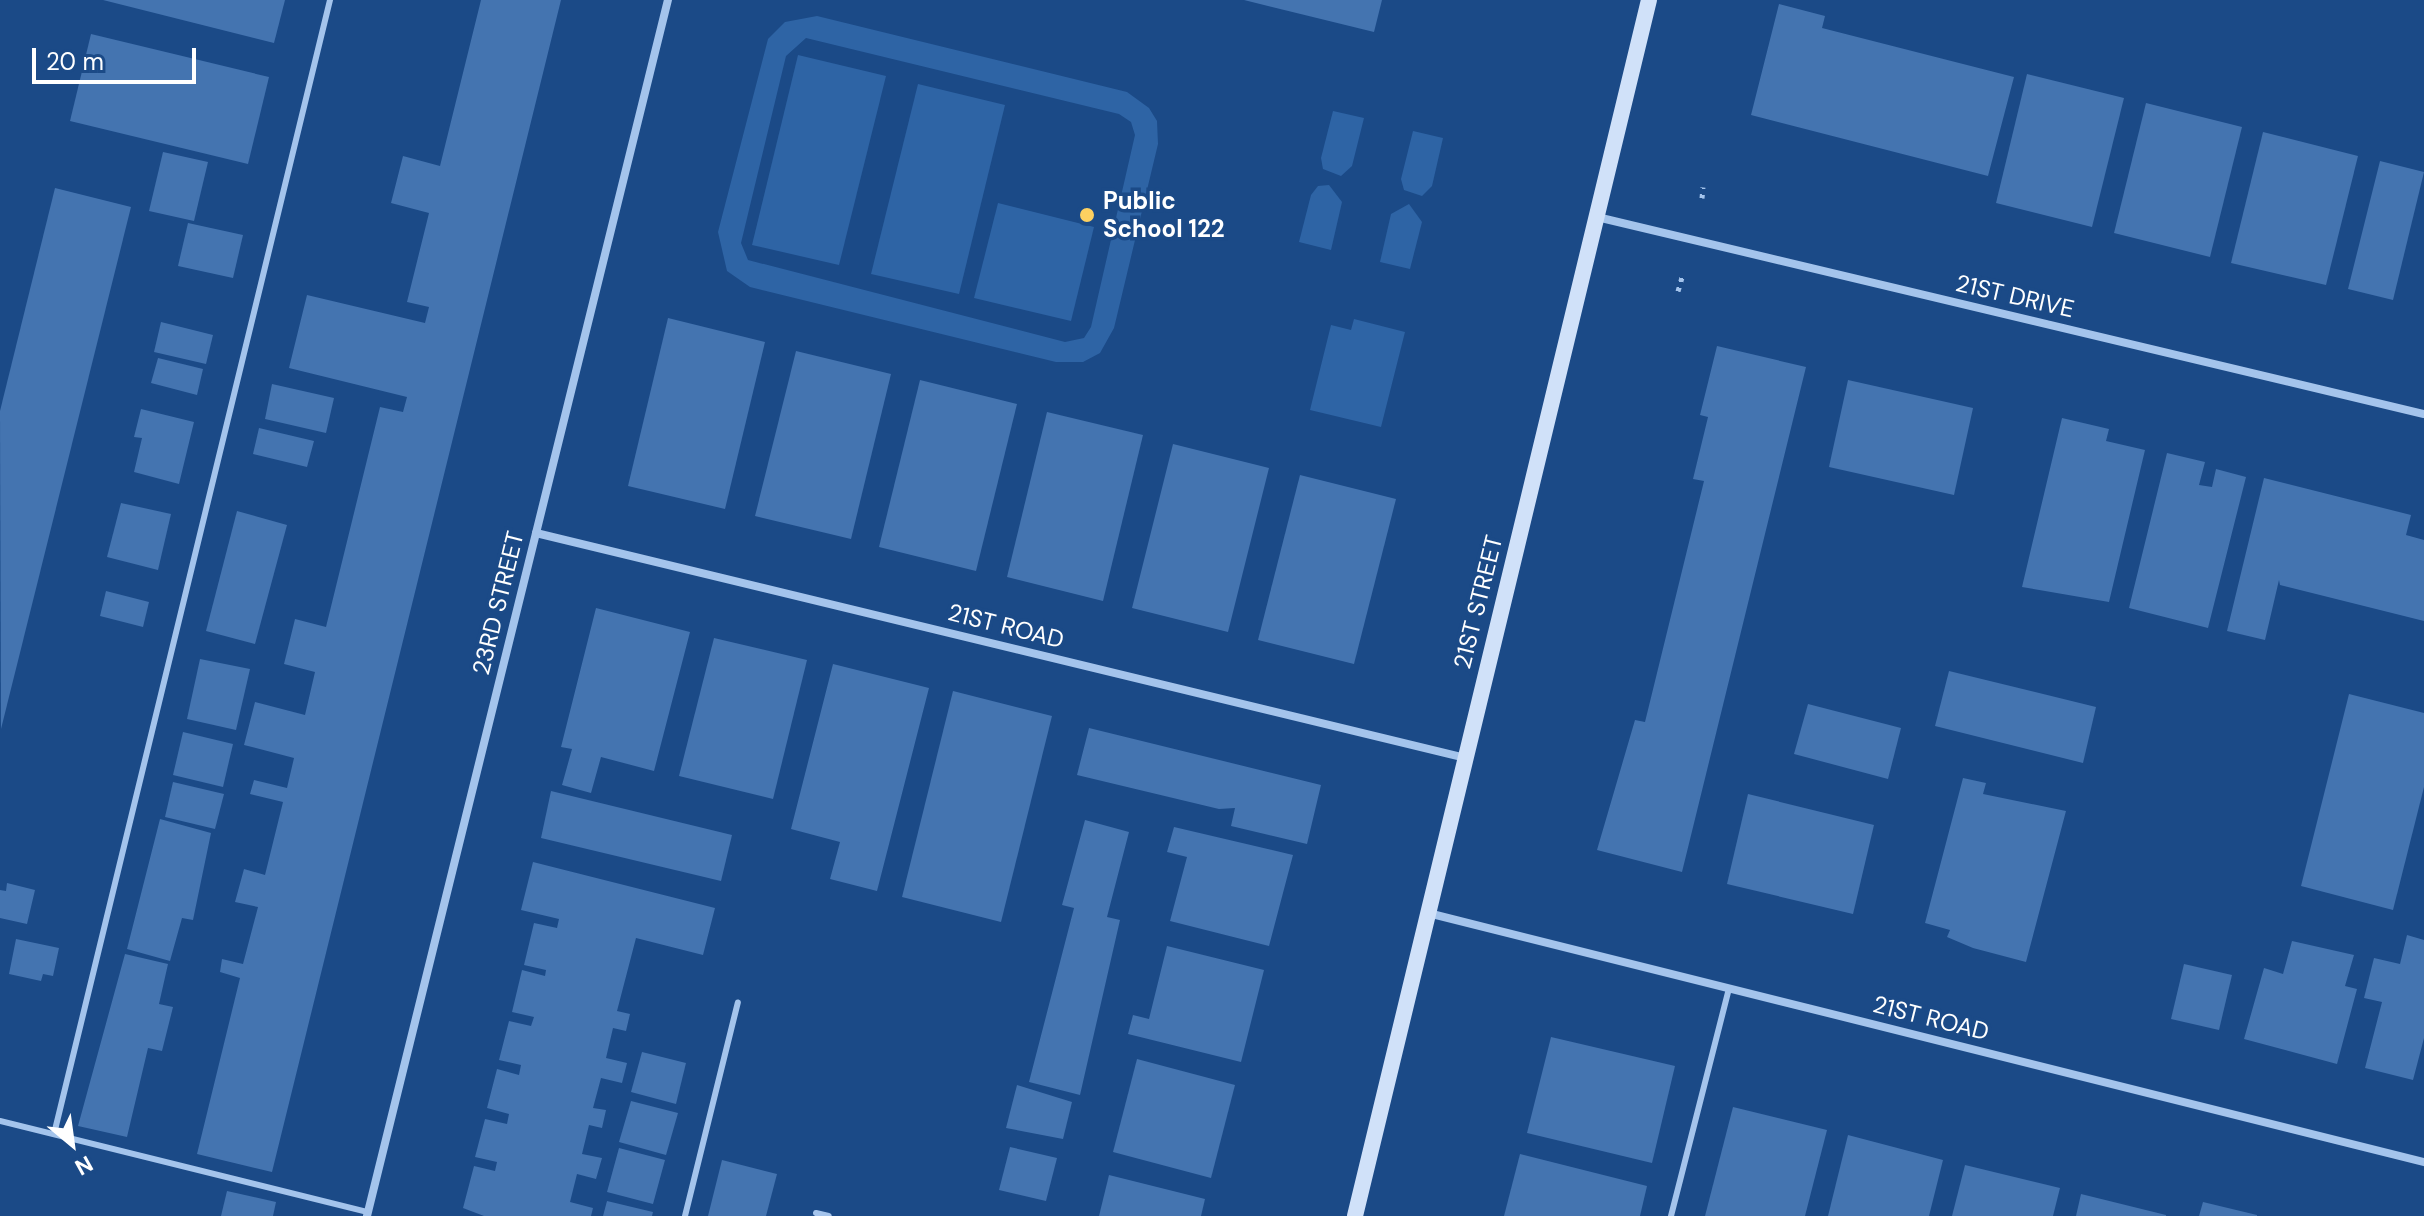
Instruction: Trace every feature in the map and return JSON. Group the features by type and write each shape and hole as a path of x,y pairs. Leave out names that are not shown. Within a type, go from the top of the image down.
{"street":[{"name":"23RD STREET","path":"367,1214 668,0"},
{"name":"21ST STREET","path":"1355,1216 1649,0"},
{"name":"21ST DRIVE","path":"1596,216 2424,414"},
{"name":"21ST ROAD","path":"536,533 1465,758"},
{"name":"21ST ROAD","path":"1428,913 2424,1162"}],"lane":[{"path":"54,1134 330,0"},
{"path":"1671,1216 1729,988"},
{"path":"685,1216 738,1002"},
{"path":"0,1121 367,1214"},
{"path":"816,1213 829,1216"}],"path":[{"path":"1702,198 1703,187"},
{"path":"1678,291 1683,273"}],"shaded area":[{"path":"817,16 1127,92 1149,108 1157,121 1158,144 1114,328 1100,353 1083,362 1056,362 750,287 727,271 718,232 768,39 785,22","holes":["806,38 1119,114 1131,122 1135,135 1091,327 1084,338 1065,342 748,260 741,243 786,56"]},
{"path":"798,55 886,76 839,265 752,245"},
{"path":"918,84 1005,105 959,294 871,274"},
{"path":"1333,111 1364,118 1352,166 1341,176 1323,169 1321,158"},
{"path":"1413,131 1443,138 1432,186 1422,196 1404,190 1401,179"},
{"path":"1329,185 1342,202 1331,250 1299,242 1311,195 1318,186"},
{"path":"998,203 1094,227 1071,321 974,298"},
{"path":"1409,204 1422,222 1410,269 1380,262 1391,214"},
{"path":"1354,319 1405,332 1381,427 1310,410 1331,325 1351,330"}],"building":[{"path":"103,0 285,0 274,43"},
{"path":"481,0 561,0 272,1172 197,1154 240,978 220,972 222,959 243,964 258,907 235,902 244,869 265,875 283,802 250,794 254,780 287,788 294,758 244,745 255,702 305,715 315,672 284,664 295,619 326,627 380,407 403,412 407,397 289,368 307,295 425,323 429,307 407,302 429,213 391,203 403,156 440,166"},
{"path":"1244,0 1382,0 1374,32"},
{"path":"1779,4 1825,16 1822,28 2014,77 1988,176 1751,115"},
{"path":"91,34 269,77 248,164 70,121"},
{"path":"2027,74 2124,98 2092,227 1996,203"},
{"path":"2146,103 2242,127 2210,257 2114,233"},
{"path":"2263,132 2358,156 2326,285 2231,263"},
{"path":"163,152 208,162 194,221 149,211"},
{"path":"2380,161 2424,172 2393,300 2348,289"},
{"path":"55,188 131,207 1,729 0,411"},
{"path":"188,223 243,235 233,278 178,266"},
{"path":"668,318 765,342 725,509 628,486"},
{"path":"161,322 213,335 206,364 154,352"},
{"path":"1717,346 1806,367 1682,872 1597,850 1635,720 1645,722 1704,481 1693,479 1708,417 1700,415"},
{"path":"796,351 891,374 851,539 755,516"},
{"path":"158,358 203,369 197,395 151,383"},
{"path":"920,380 1017,404 976,571 879,547"},
{"path":"1848,380 1973,408 1954,495 1829,467"},
{"path":"272,384 334,398 326,433 265,419"},
{"path":"141,409 194,422 179,484 134,472 142,438 134,437"},
{"path":"1047,412 1143,435 1103,601 1007,577"},
{"path":"2062,418 2109,429 2106,441 2145,450 2109,602 2022,587"},
{"path":"259,428 314,441 307,467 253,454"},
{"path":"1173,444 1269,468 1228,632 1132,608"},
{"path":"2167,453 2205,462 2199,485 2212,487 2216,469 2246,477 2208,628 2129,608"},
{"path":"1300,475 1396,499 1354,664 1258,640"},
{"path":"2264,478 2411,515 2406,535 2424,540 2424,621 2280,585 2279,580 2265,640 2227,631"},
{"path":"121,503 171,514 158,570 107,557"},
{"path":"237,511 287,525 255,644 206,631"},
{"path":"106,591 149,602 143,627 100,616"},
{"path":"596,608 690,632 654,771 601,757 591,793 562,785 572,749 561,747"},
{"path":"714,638 807,660 773,799 679,776"},
{"path":"200,659 250,669 236,730 187,719"},
{"path":"833,664 929,688 877,891 830,879 840,842 791,829"},
{"path":"1949,671 2096,707 2083,763 1935,726"},
{"path":"953,691 1052,716 1001,922 902,897"},
{"path":"2349,694 2424,713 2424,787 2393,910 2301,886"},
{"path":"1808,704 1901,728 1888,779 1794,754"},
{"path":"1089,728 1321,785 1307,844 1231,826 1235,808 1219,809 1077,775"},
{"path":"183,732 233,744 223,787 173,775"},
{"path":"1963,778 1986,783 1983,794 2066,811 2026,962 1973,948 1947,937 1950,930 1925,923"},
{"path":"173,782 224,794 215,829 165,817"},
{"path":"551,791 732,835 721,881 541,838"},
{"path":"1748,794 1874,825 1853,914 1727,884"},
{"path":"160,819 211,833 193,920 182,918 170,961 127,949"},
{"path":"1085,820 1129,832 1107,917 1120,920 1080,1095 1029,1082 1074,908 1062,905"},
{"path":"1174,827 1293,855 1269,946 1170,921 1187,857 1167,852"},
{"path":"533,862 715,908 703,955 636,938 617,1011 630,1014 626,1031 613,1028 606,1058 627,1063 622,1083 601,1078 593,1108 606,1110 602,1128 589,1125 582,1154 602,1158 596,1179 577,1174 570,1202 593,1208 591,1216 484,1216 463,1208 474,1166 495,1171 497,1162 475,1157 485,1119 507,1124 509,1114 487,1108 497,1069 519,1075 521,1065 499,1060 509,1021 531,1026 534,1017 512,1012 522,970 545,976 546,970 524,965 534,923 557,928 559,919 521,910"},
{"path":"7,883 35,890 27,924 0,918 0,890 6,891"},
{"path":"2407,935 2424,940 2424,1038 2413,1080 2365,1068 2382,1002 2364,998 2374,958 2400,964"},
{"path":"16,939 59,948 53,976 43,974 41,981 9,974"},
{"path":"2292,941 2354,955 2345,986 2357,989 2337,1064 2244,1039 2264,968 2283,974"},
{"path":"1167,946 1264,970 1241,1062 1128,1034 1133,1015 1149,1019"},
{"path":"125,954 168,964 159,1004 173,1007 162,1051 148,1048 127,1137 78,1126"},
{"path":"2184,964 2232,975 2219,1030 2171,1019"},
{"path":"1551,1037 1675,1066 1652,1163 1527,1133"},
{"path":"642,1052 686,1063 676,1104 631,1092"},
{"path":"1137,1059 1235,1085 1211,1178 1113,1152"},
{"path":"1017,1085 1072,1102 1063,1139 1006,1128"},
{"path":"631,1101 678,1113 666,1155 619,1142"},
{"path":"1733,1107 1827,1130 1805,1216 1705,1216"},
{"path":"1848,1135 1943,1160 1929,1216 1828,1216"},
{"path":"1010,1147 1057,1158 1046,1201 999,1190"},
{"path":"619,1148 665,1160 653,1204 607,1192"},
{"path":"1520,1154 1647,1186 1640,1216 1504,1216"},
{"path":"722,1160 777,1174 766,1216 708,1216"},
{"path":"1965,1165 2060,1188 2053,1216 1952,1216"},
{"path":"1109,1175 1205,1199 1201,1216 1099,1216"},
{"path":"227,1191 276,1202 273,1216 221,1216"},
{"path":"2081,1194 2166,1215 2166,1216 2076,1216"},
{"path":"607,1201 653,1212 652,1216 603,1216"},
{"path":"2203,1202 2257,1215 2257,1216 2199,1216"}],"place":[{"name":"Public School 122","path":"1087,215"}]}
